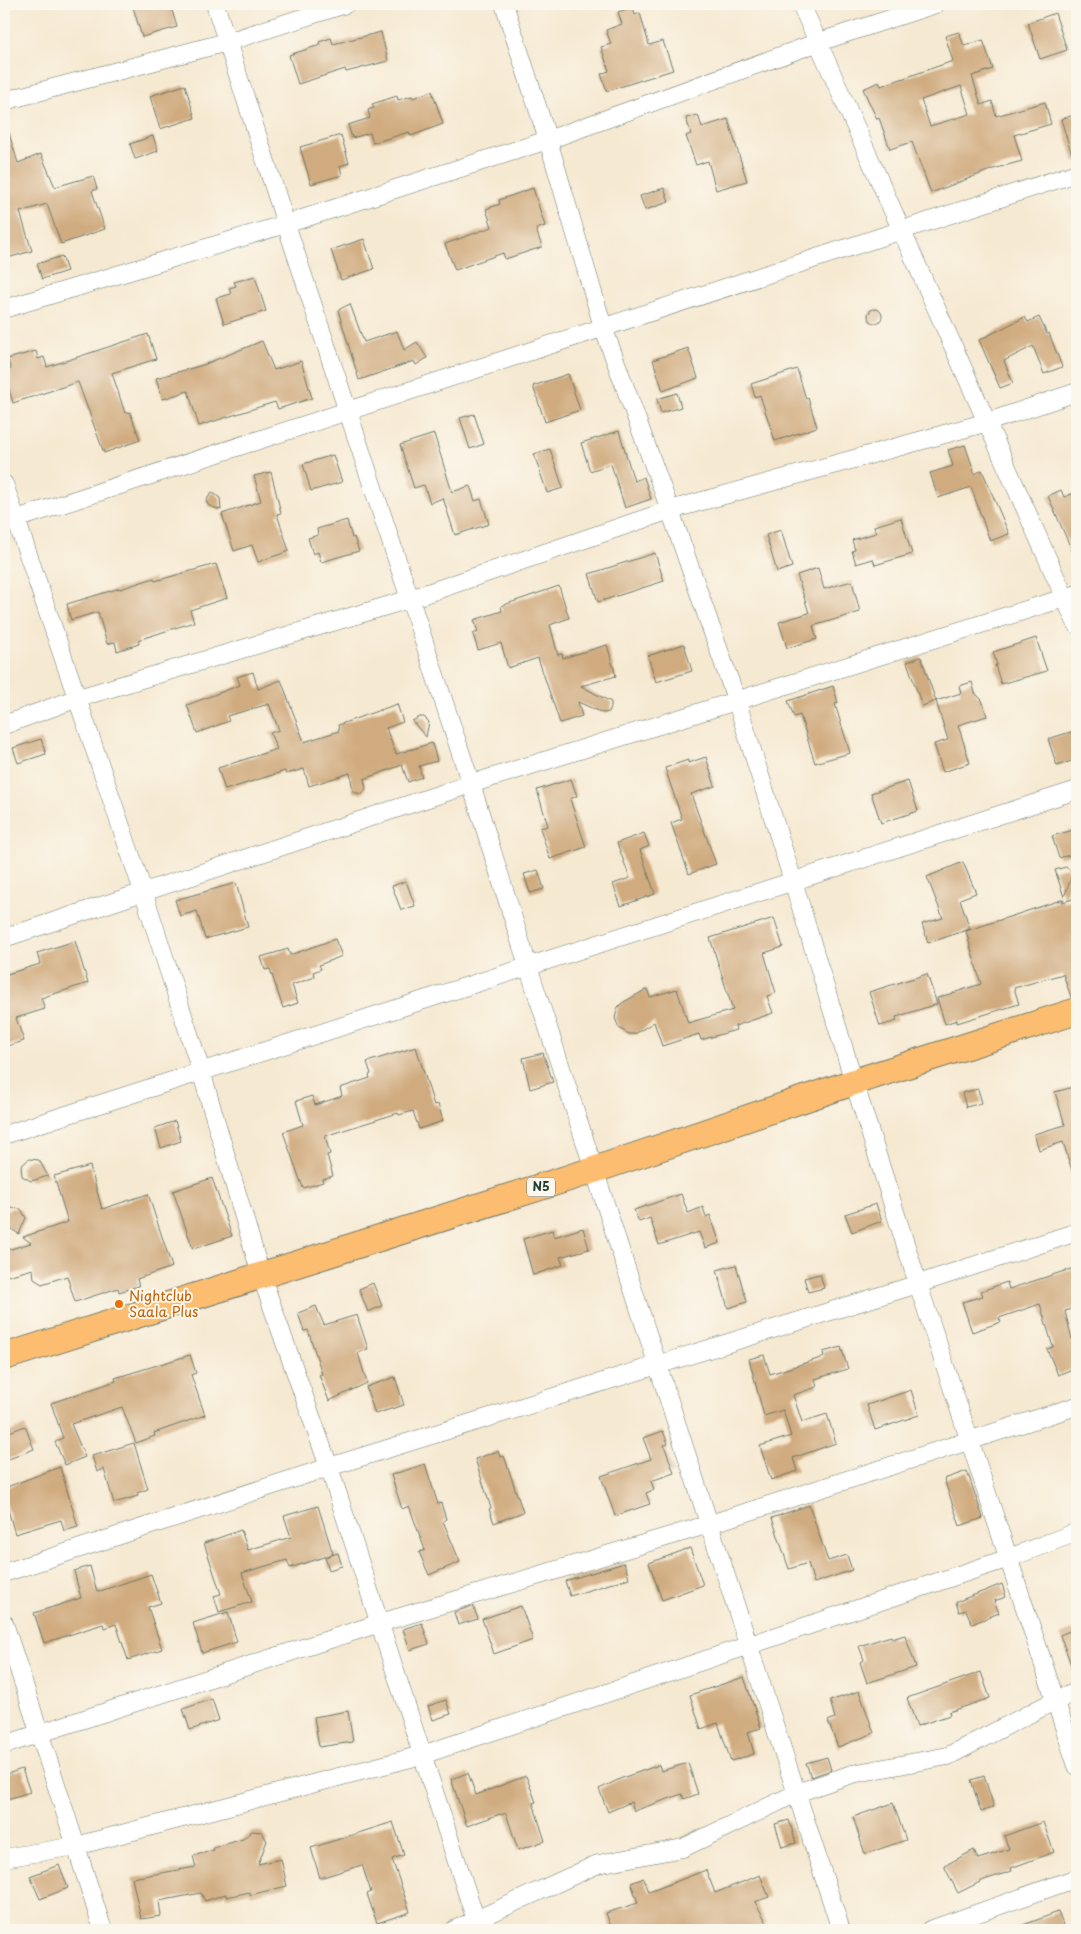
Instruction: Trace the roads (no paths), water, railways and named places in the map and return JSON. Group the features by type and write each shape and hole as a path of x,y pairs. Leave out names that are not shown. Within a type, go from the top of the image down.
{"highway":[{"name":"N5","path":"4,1357 594,1170 854,1082 1077,1011"}],"street":[{"path":"215,4 471,784 594,1170 842,1930"},
{"path":"4,101 228,42 346,4"},
{"path":"504,4 548,140 603,327 736,699 918,1284 1077,1766"},
{"path":"801,4 988,422 1071,596 1077,625"},
{"path":"4,309 286,224 548,140 819,42 936,4"},
{"path":"10,521 1077,173"},
{"path":"4,725 78,698 410,599 670,510 988,422 1077,392"},
{"path":"4,484 10,521 78,698 143,891 202,1071 260,1275 329,1467 477,1926"},
{"path":"4,938 143,891 736,699 1071,596"},
{"path":"4,1135 1077,790"},
{"path":"4,1573 329,1467 918,1284 1077,1232"},
{"path":"4,1745 380,1624 710,1524 1077,1406"},
{"path":"4,1858 76,1846 422,1755 1009,1558 1077,1532"},
{"path":"4,1623 103,1930"},
{"path":"454,1930 477,1926 598,1864 683,1848 797,1793 852,1774 948,1756 1056,1700 1077,1692"},
{"path":"930,1930 1077,1878"}],"place":[{"name":"Nightclub Saala Plus","path":"119,1304"}]}
